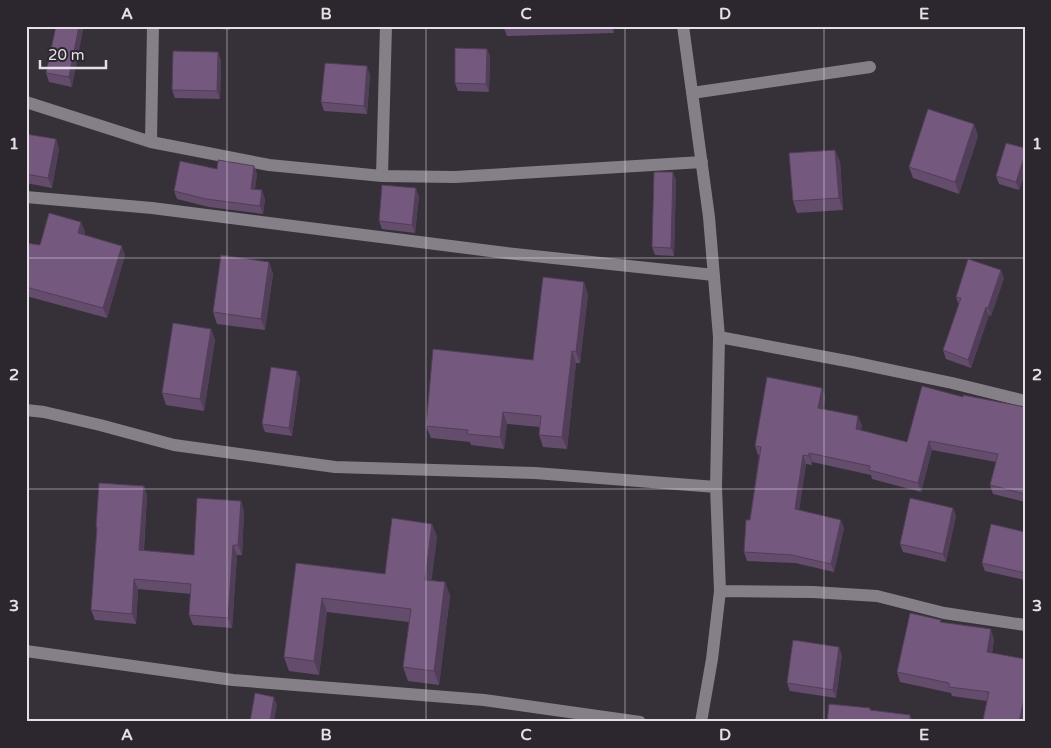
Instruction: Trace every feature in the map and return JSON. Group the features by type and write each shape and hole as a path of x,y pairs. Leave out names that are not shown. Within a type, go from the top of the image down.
{"street":[{"path":"151,142 153,26"},
{"path":"382,176 386,26"},
{"path":"683,26 709,217 719,337 716,487 720,591 712,659 700,722"},
{"path":"692,93 870,67"},
{"path":"26,102 151,142 269,165 382,176 454,177 702,162"},
{"path":"26,197 152,208 506,253 714,275"},
{"path":"719,337 852,362 952,383 1025,401"},
{"path":"26,410 44,412 100,425 174,445 335,467 535,473 716,487"},
{"path":"720,591 812,592 877,596 944,613 1025,626"},
{"path":"26,651 233,680 484,700 640,722"}],"building":[{"path":"56,26 79,26 69,77 46,73"},
{"path":"455,48 487,49 486,84 455,83"},
{"path":"173,51 218,52 217,91 172,90"},
{"path":"325,63 367,66 364,106 321,102"},
{"path":"928,109 974,124 955,182 909,167"},
{"path":"26,134 56,139 48,178 26,174"},
{"path":"1006,143 1025,148 1025,155 1016,182 996,176"},
{"path":"835,150 839,198 793,201 789,153"},
{"path":"218,160 254,166 251,189 262,190 260,206 206,199 174,191 180,161 217,169"},
{"path":"654,172 673,172 671,248 652,247"},
{"path":"382,185 416,188 412,225 379,221"},
{"path":"49,213 81,222 78,233 122,246 103,308 26,287 26,243 40,245"},
{"path":"221,255 269,262 261,319 213,312"},
{"path":"968,259 1001,270 968,360 943,350 961,298 956,297"},
{"path":"543,277 584,282 576,352 572,351 562,437 539,435 541,416 503,412 500,437 467,434 468,430 426,426 433,349 533,360"},
{"path":"173,323 211,329 200,399 162,393"},
{"path":"271,367 297,371 289,428 262,424"},
{"path":"767,377 822,388 818,408 858,416 856,429 907,442 922,386 963,397 963,395 1025,407 1025,494 990,485 998,454 929,441 918,483 869,470 870,466 809,453 809,456 803,455 795,509 841,520 831,564 792,555 744,552 746,520 750,520 761,447 755,446"},
{"path":"99,483 144,486 139,550 194,555 197,498 241,501 238,545 233,545 228,618 189,615 191,584 134,579 132,614 91,610"},
{"path":"910,498 953,508 943,554 900,544"},
{"path":"392,518 432,524 425,580 445,582 434,671 403,667 411,609 322,598 314,661 284,657 296,563 385,574"},
{"path":"991,524 1025,532 1025,573 982,563"},
{"path":"910,613 941,620 940,622 991,629 987,652 1025,659 1025,695 1019,722 991,722 983,720 989,692 949,687 949,683 897,672"},
{"path":"793,640 839,647 833,690 787,683"},
{"path":"255,693 274,697 270,722 250,722"},
{"path":"829,704 870,708 870,710 910,715 910,722 827,722"}]}
